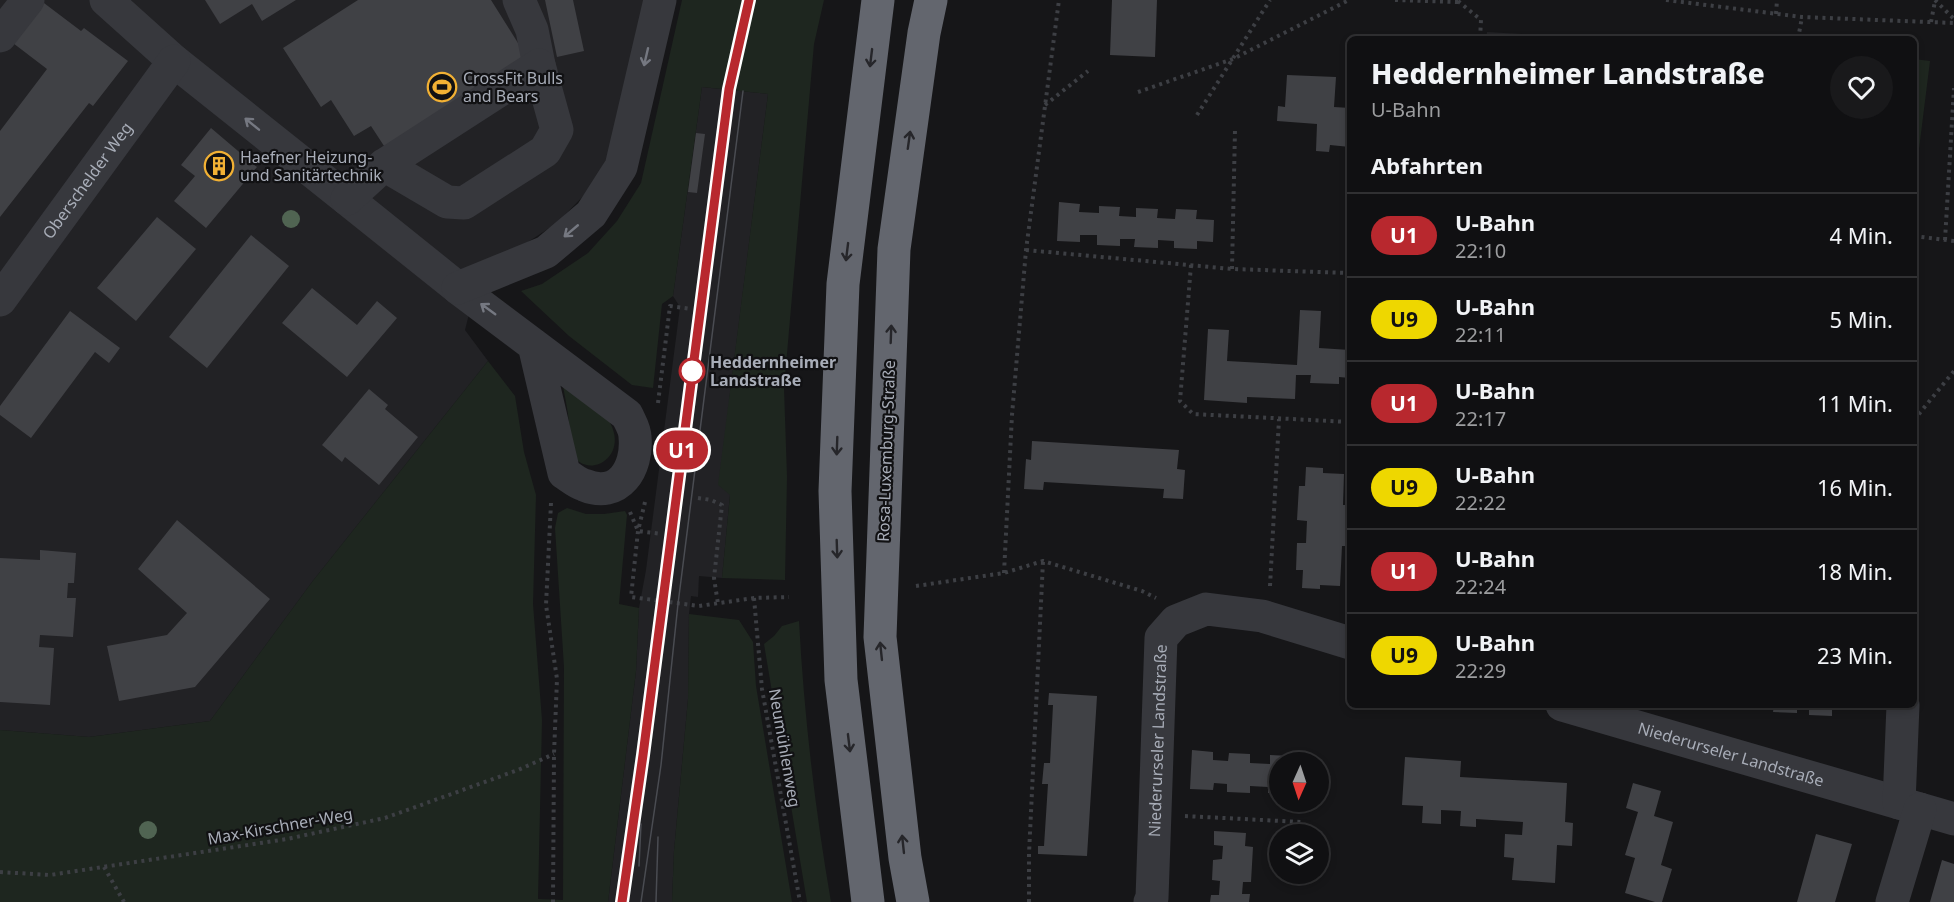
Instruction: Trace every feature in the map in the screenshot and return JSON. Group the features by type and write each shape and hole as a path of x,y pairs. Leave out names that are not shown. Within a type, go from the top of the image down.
{"highway":[{"path":"868,902 841,680 835,490 843,284 878,0"},
{"name":"Rosa-Luxemburg-Straße","path":"913,902 904,858 880,637 894,249 924,33 931,0"}],"street":[{"path":"0,36 28,0"},
{"path":"106,0 174,61 458,288 534,345 627,415 635,434 635,460 623,482 604,489 584,486 564,473 534,345"},
{"path":"384,165 447,202 464,203 545,151 557,130 532,30 519,0"},
{"path":"458,288 546,252 591,214 621,167 660,0"},
{"name":"Oberschelder Weg","path":"0,300 174,61"},
{"path":"347,199 384,165 539,65"},
{"name":"Niederurseler Landstraße","path":"1150,902 1152,898 1161,638 1176,621 1206,609 1262,616 1347,642"},
{"name":"Niederurseler Landstraße","path":"1571,708 1910,817 1954,819"},
{"path":"1893,902 1910,817 1903,708"}],"path":[{"path":"1005,573 1012,415 1026,250 1059,0"},
{"path":"1197,115 1270,0"},
{"path":"1138,92 1233,59 1349,0"},
{"path":"1395,0 1458,1 1481,20 1480,36"},
{"path":"1666,0 1802,17 1954,21"},
{"path":"1776,14 1777,0"},
{"path":"1935,0 1954,21"},
{"path":"1931,22 1935,0"},
{"path":"1799,36 1802,17"},
{"path":"1045,105 1088,71"},
{"path":"1945,240 1954,88"},
{"path":"1232,268 1235,130"},
{"path":"1917,236 1954,241"},
{"path":"1026,250 1232,268 1347,273"},
{"path":"1191,265 1180,401 1193,414 1347,423"},
{"path":"657,405 670,306 691,309"},
{"path":"1917,416 1954,371"},
{"path":"1269,598 1279,419"},
{"path":"553,902 557,679 546,605 551,499 564,473"},
{"path":"698,498 711,500 722,506 714,578 718,604"},
{"path":"645,501 638,531 631,597 699,606 754,598 789,597"},
{"path":"626,502 638,531"},
{"path":"638,531 662,534"},
{"path":"1029,902 1029,854 1043,561"},
{"path":"916,586 1005,573 1043,561 1142,591"},
{"name":"Neumühlenweg","path":"754,598 762,689 800,902"},
{"name":"Max-Kirschner-Weg","path":"0,872 50,875 287,839 385,818 518,770 554,754"},
{"path":"1184,816 1301,822"},
{"path":"104,867 124,902"}],"shaded area":[{"path":"0,0 655,0 606,160 590,189 557,223 479,274 465,330 488,361 312,582 210,721 89,737 0,730"},
{"path":"682,0 824,0 814,44 784,388 787,477 785,580 722,578 730,495 718,485 768,94 702,87 673,296 662,304 653,388 632,385 569,336 521,291 542,284 588,253 617,221 641,183"},
{"path":"1487,32 1556,36 1486,36"},
{"path":"1917,59 1930,61 1917,165"},
{"path":"702,87 768,94 729,401 730,495 722,578 699,576 698,597 691,596 688,699 674,851 672,902 608,902 636,671 639,608 646,570 680,307 673,296"},
{"path":"488,361 515,396 524,452 536,495 533,604 542,720 538,899 563,900 564,667 555,528 558,513 567,508 586,514 625,511 627,515 619,604 639,608 636,671 608,902 0,902 0,730 89,737 210,721 312,582"},
{"path":"563,386 601,411 613,429 615,442 612,453 605,461 596,465 586,465 577,460 570,450 569,418"},
{"path":"689,614 739,620 753,642 756,686 792,902 672,902 674,851 688,699"},
{"path":"799,621 811,762 831,902 807,902 764,644 782,626"}],"building":[{"path":"40,0 81,31 84,28 128,61 93,106 89,103 0,217 0,131 47,69 9,40"},
{"path":"205,0 296,0 262,21 252,4 220,24"},
{"path":"358,0 491,0 528,59 386,149 371,126 354,136 331,100 321,107 283,48"},
{"path":"545,0 573,0 584,51 557,57"},
{"path":"1112,0 1157,0 1155,57 1110,55"},
{"path":"1287,75 1336,77 1334,107 1347,108 1347,147 1330,145 1329,152 1316,151 1317,124 1277,121 1278,106 1285,107"},
{"name":"Haefner Heizung- und Sanitärtechnik","path":"211,128 257,167 206,228 174,201 195,176 181,165"},
{"path":"696,133 705,134 697,193 688,192"},
{"path":"1059,202 1080,204 1079,212 1099,213 1099,206 1120,207 1119,216 1136,217 1136,208 1158,209 1157,218 1175,219 1176,209 1197,210 1196,219 1214,220 1213,242 1197,241 1197,249 1174,248 1174,241 1158,240 1158,248 1134,247 1135,239 1120,239 1120,246 1097,245 1097,235 1080,235 1080,242 1057,241"},
{"path":"157,217 196,249 136,321 97,288"},
{"path":"251,235 289,266 207,368 169,337"},
{"path":"312,288 357,325 377,301 397,318 347,377 282,323"},
{"path":"1300,310 1321,311 1319,348 1347,350 1347,378 1339,377 1339,384 1310,383 1311,375 1296,375 1295,399 1247,397 1247,403 1204,400 1208,329 1229,330 1227,361 1297,365"},
{"path":"70,311 120,348 109,363 95,352 31,438 0,415 0,406"},
{"path":"369,389 388,405 385,409 418,437 379,485 345,457 342,462 322,445"},
{"path":"1032,441 1179,450 1177,469 1185,470 1183,499 1163,498 1164,489 1044,482 1043,490 1024,489 1026,459 1031,460"},
{"path":"1306,467 1323,468 1323,473 1344,474 1343,505 1347,505 1347,546 1342,546 1340,586 1320,585 1320,589 1302,588 1303,570 1296,570 1297,543 1306,543 1307,521 1297,520 1299,486 1305,486"},
{"path":"177,520 270,599 195,687 119,701 107,646 167,635 187,613 138,569"},
{"path":"40,550 76,553 74,583 68,583 67,598 76,598 73,637 40,635 39,647 54,648 50,705 0,702 0,558 40,560"},
{"path":"1049,693 1097,696 1087,856 1038,854 1038,846 1044,846 1048,784 1042,784 1044,763 1050,763 1053,705 1048,705"},
{"path":"1774,708 1797,708 1797,713 1773,712"},
{"path":"1809,708 1844,708 1844,710 1832,709 1832,716 1809,715"},
{"path":"1192,750 1213,752 1213,760 1228,761 1229,753 1250,754 1250,763 1269,764 1269,793 1268,787 1250,786 1250,793 1227,792 1227,784 1214,783 1213,790 1190,789"},
{"path":"1405,757 1461,761 1460,777 1567,783 1565,822 1573,823 1572,846 1557,845 1555,883 1512,880 1514,858 1504,857 1505,834 1522,835 1523,822 1476,819 1476,827 1460,826 1461,811 1441,810 1441,824 1422,823 1423,806 1402,805"},
{"path":"1633,783 1661,791 1654,816 1673,822 1661,865 1672,869 1662,902 1625,893 1635,858 1625,855 1638,812 1626,808"},
{"path":"1214,831 1246,833 1245,846 1253,847 1251,882 1243,882 1242,894 1250,894 1249,902 1210,902 1211,895 1219,895 1220,881 1212,880 1213,860 1222,859 1223,846 1214,845"},
{"path":"1816,834 1852,844 1835,902 1797,902"},
{"path":"1942,860 1954,864 1954,902 1930,902"}],"tram line":[{"path":"622,902 729,89"},
{"path":"641,902 661,765 678,604 743,91"},
{"path":"639,866 641,824"},
{"path":"656,902 658,837"}],"metro line":[{"name":"U1","path":"622,902 729,89 749,0"}],"place":[{"name":"CrossFit Bulls and Bears","path":"442,87"},
{"name":"Haefner Heizung- und Sanitärtechnik","path":"219,166"},
{"name":"Heddernheimer Landstraße","path":"692,371"}]}
